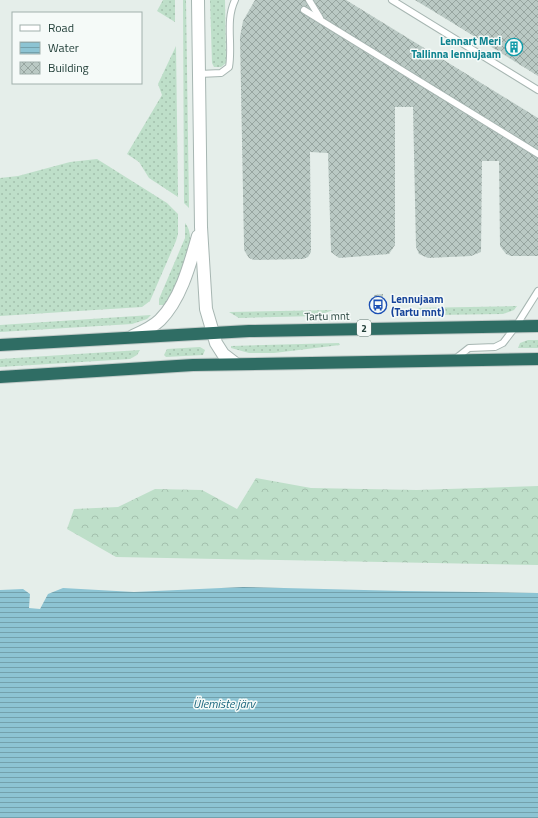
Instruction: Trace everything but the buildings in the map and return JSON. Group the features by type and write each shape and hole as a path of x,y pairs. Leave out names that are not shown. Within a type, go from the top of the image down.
{"highway":[{"name":"Tartu mnt","path":"0,345 212,332 538,326"},
{"path":"0,377 236,364 538,358"}],"street":[{"path":"198,0 201,227 206,308 212,332 223,354 236,364"},
{"path":"133,336 159,321 168,310 191,262 201,227"}],"lane":[{"path":"199,74 222,73 229,67 229,22 234,0"},
{"path":"309,0 324,22"},
{"path":"392,0 538,90"},
{"path":"304,10 538,154"},
{"path":"455,359 470,348 495,347 503,343 516,326 538,291"}],"green space":[{"path":"163,0 175,0 175,22 157,11"},
{"path":"183,0 186,0 189,208 184,203"},
{"path":"210,0 225,0 226,63 221,67 214,67 212,63"},
{"path":"176,46 178,197 149,178 139,162 127,154 162,95 158,84"},
{"path":"97,159 167,203 178,214 178,234 176,241 150,301 142,307 0,316 0,178 18,176 70,162"},
{"path":"185,223 189,231 190,241 185,264 164,305 159,305 159,299 185,238"},
{"path":"517,306 514,310 503,314 434,315 416,308"},
{"path":"333,310 317,316 239,318 229,312"},
{"path":"151,315 147,319 132,324 0,332 0,325"},
{"path":"528,340 538,340 538,348 518,348 520,343"},
{"path":"339,343 340,345 274,353 249,353 231,348 231,346"},
{"path":"200,347 205,350 203,355 166,357 164,355 167,349"},
{"path":"140,350 137,355 130,359 0,367 0,359"},
{"path":"256,478 311,488 417,490 538,486 538,565 116,557 67,529 74,509 118,507 155,489 202,490 237,509"}],"water":[{"name":"Ülemiste järv","path":"243,587 538,593 538,818 0,818 0,590 23,589 30,594 29,608 40,609 48,594 63,588 134,592"}],"place":[{"name":"Lennart Meri Tallinna lennujaam","path":"514,47"},
{"name":"Lennujaam (Tartu mnt)","path":"378,305"}]}
